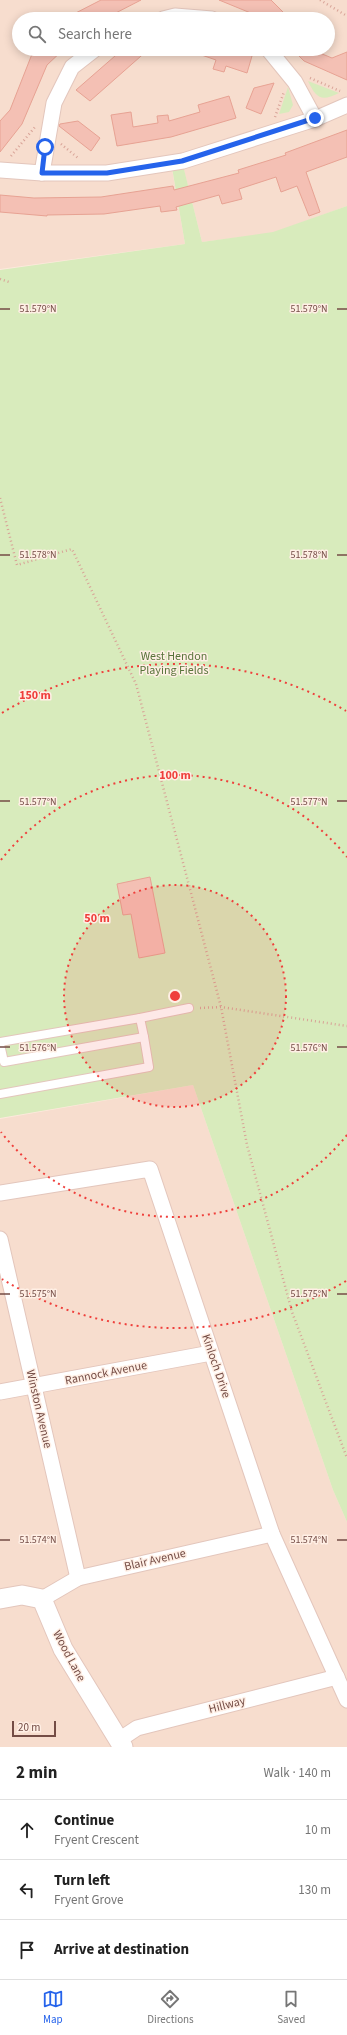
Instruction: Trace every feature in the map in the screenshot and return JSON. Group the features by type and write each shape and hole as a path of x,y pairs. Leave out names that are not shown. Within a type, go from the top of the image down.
{"street":[{"path":"42,173 54,103 72,67 86,56"},
{"path":"274,56 295,82 315,118"},
{"path":"3,170 42,173 107,173 182,161 315,118 347,105"},
{"name":"Kinloch Drive","path":"0,1193 150,1169 272,1534 347,1700"},
{"name":"Winston Avenue","path":"0,1239 78,1578"},
{"name":"Rannock Avenue","path":"0,1392 212,1353"},
{"name":"Blair Avenue","path":"42,1599 78,1578 272,1534"},
{"path":"0,1599 22,1595 42,1599"},
{"name":"Wood Lane","path":"42,1599 63,1649 121,1744"},
{"name":"Hillway","path":"121,1744 137,1728 337,1677"}],"lane":[{"path":"144,1038 4,1062 0,1043 189,1008"},
{"path":"0,1094 149,1067 140,1018"}],"path":[{"path":"320,0 347,16"},
{"path":"3,170 7,162 35,127 49,130 78,158 81,173"},
{"path":"0,280 9,282"},
{"path":"0,498 16,565 72,549 136,684 221,1007 247,1145 292,1312 347,1458"},
{"path":"189,1008 221,1007 347,1026"}],"shaded area":[{"path":"0,0 347,0 347,206 273,233 202,242 182,162 171,163 185,244 0,269"},
{"path":"193,1085 333,1490 347,1522 347,1747 0,1747 0,1119"}],"green space":[{"path":"308,81 339,93 333,96 323,98 320,97"},
{"path":"288,87 293,105 289,112 279,114"},
{"name":"West Hendon Playing Fields","path":"182,161 202,242 273,232 347,206 347,1522 333,1490 193,1085 0,1118 0,270 185,244 171,162"}],"building":[{"path":"101,0 141,0 118,12 78,12"},
{"path":"219,0 271,0 283,12 248,12"},
{"path":"347,52 347,80 304,61 299,56 327,56 332,58"},
{"path":"31,56 57,56 47,65 22,124 0,152 0,121 10,110"},
{"path":"115,56 141,56 90,101 76,90"},
{"path":"204,56 252,56 247,73 226,66 224,72 213,69 216,60"},
{"path":"274,83 261,114 246,108 254,88"},
{"path":"229,96 236,118 171,137 117,146 111,115 131,112 133,127 158,123 157,116 168,115 169,121 200,112 198,105"},
{"path":"78,121 100,138 91,151 59,126 60,124"},
{"path":"347,130 347,157 306,172 320,212 309,216 297,186 281,192 276,177 239,189 242,199 222,204 219,195 176,207 177,210 161,212 160,206 104,214 47,216 0,212 0,195 34,198 101,197 173,186 174,190 239,173 238,170 286,155 285,153"},
{"path":"150,877 165,953 139,958 131,914 123,915 117,884"}],"route":[{"path":"45,147 42,173 107,173 182,161 315,118"}]}
